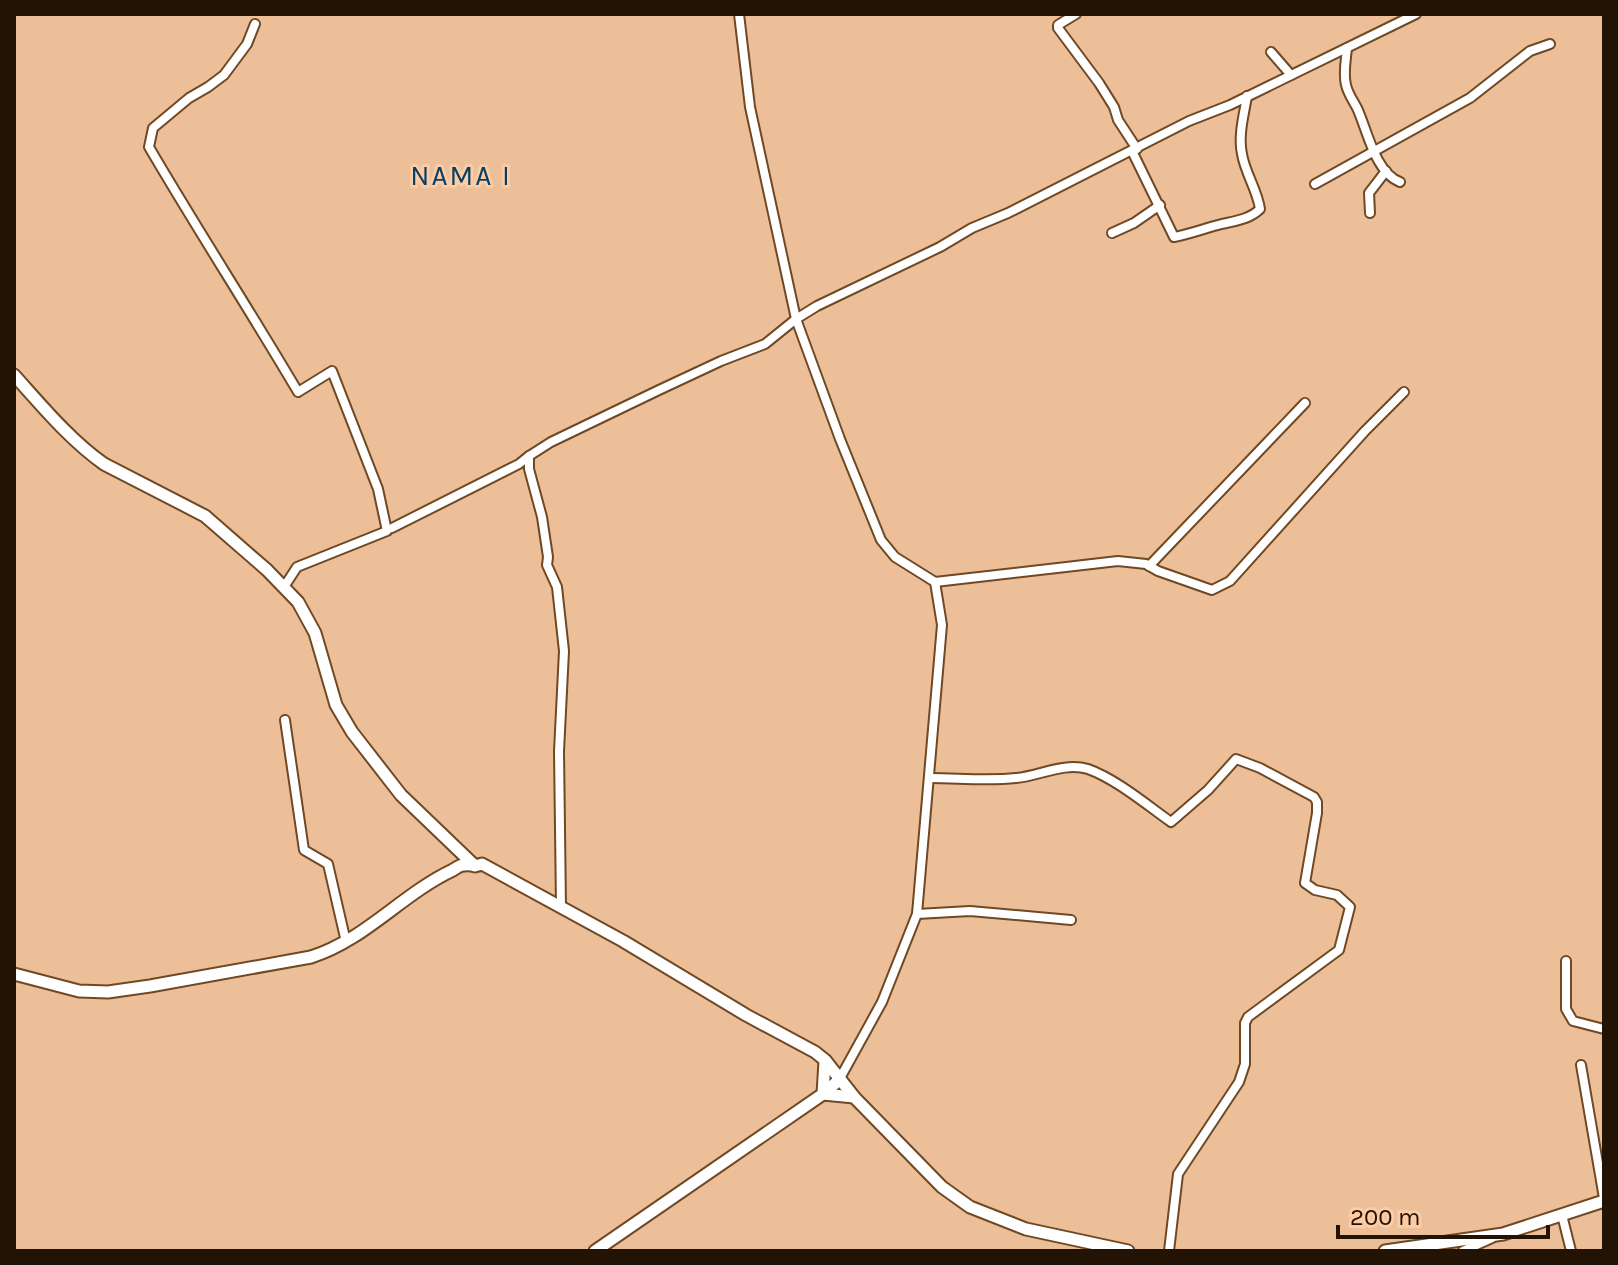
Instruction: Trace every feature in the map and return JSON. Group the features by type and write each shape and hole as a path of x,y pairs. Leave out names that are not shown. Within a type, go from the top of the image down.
{"street":[{"path":"739,14 750,107 796,319 881,540 895,557 935,582 1118,561 1149,566 1212,590 1230,581 1404,392"},
{"path":"1076,14 1058,28 1114,107 1174,237 1252,216 1260,209 1257,192 1241,152 1240,138 1247,96"},
{"path":"392,528 519,464 551,442 721,361 765,344 817,306 940,247 972,228 1416,14"},
{"path":"255,24 247,44 224,75 189,98 153,128 149,147 298,392 332,371 378,489 387,531 297,567 284,587"},
{"path":"1315,184 1470,98 1530,51 1550,44"},
{"path":"1347,48 1345,83 1386,171 1392,179 1400,182"},
{"path":"1271,52 1291,75"},
{"path":"1370,213 1369,193 1386,171"},
{"path":"1112,233 1134,223 1160,205"},
{"path":"14,375 95,458 205,516 284,587 298,602 315,633 336,705 352,732 401,795 476,867"},
{"path":"1149,566 1305,403"},
{"path":"529,456 529,469 542,517 547,565 557,587 564,651 559,751 561,907"},
{"path":"595,1251 823,1094 839,1080 882,1002 917,914 942,625 935,582"},
{"path":"285,720 304,850 328,864 346,942"},
{"path":"930,778 1014,778 1071,767 1087,769 1122,787 1171,822 1208,790 1236,759 1260,768 1314,797 1317,802 1305,883 1315,890 1337,895 1350,907 1339,950 1248,1017 1245,1023 1245,1064 1239,1082 1178,1174 1169,1251"},
{"path":"14,974 79,991 108,992 324,953 346,942 441,876 464,865 476,867 482,864 815,1052 854,1097 942,1187 970,1207 1026,1229 1090,1248 1128,1251"},
{"path":"917,914 970,911 1071,920"},
{"path":"1566,961 1566,1009 1573,1021 1604,1029"},
{"path":"823,1094 825,1060"},
{"path":"1463,1251 1604,1200 1581,1065"},
{"path":"823,1094 854,1097"},
{"path":"1562,1215 1571,1251"},
{"path":"1385,1251 1503,1234"}],"district":[{"name":"NAMA I","path":"461,175"}]}
